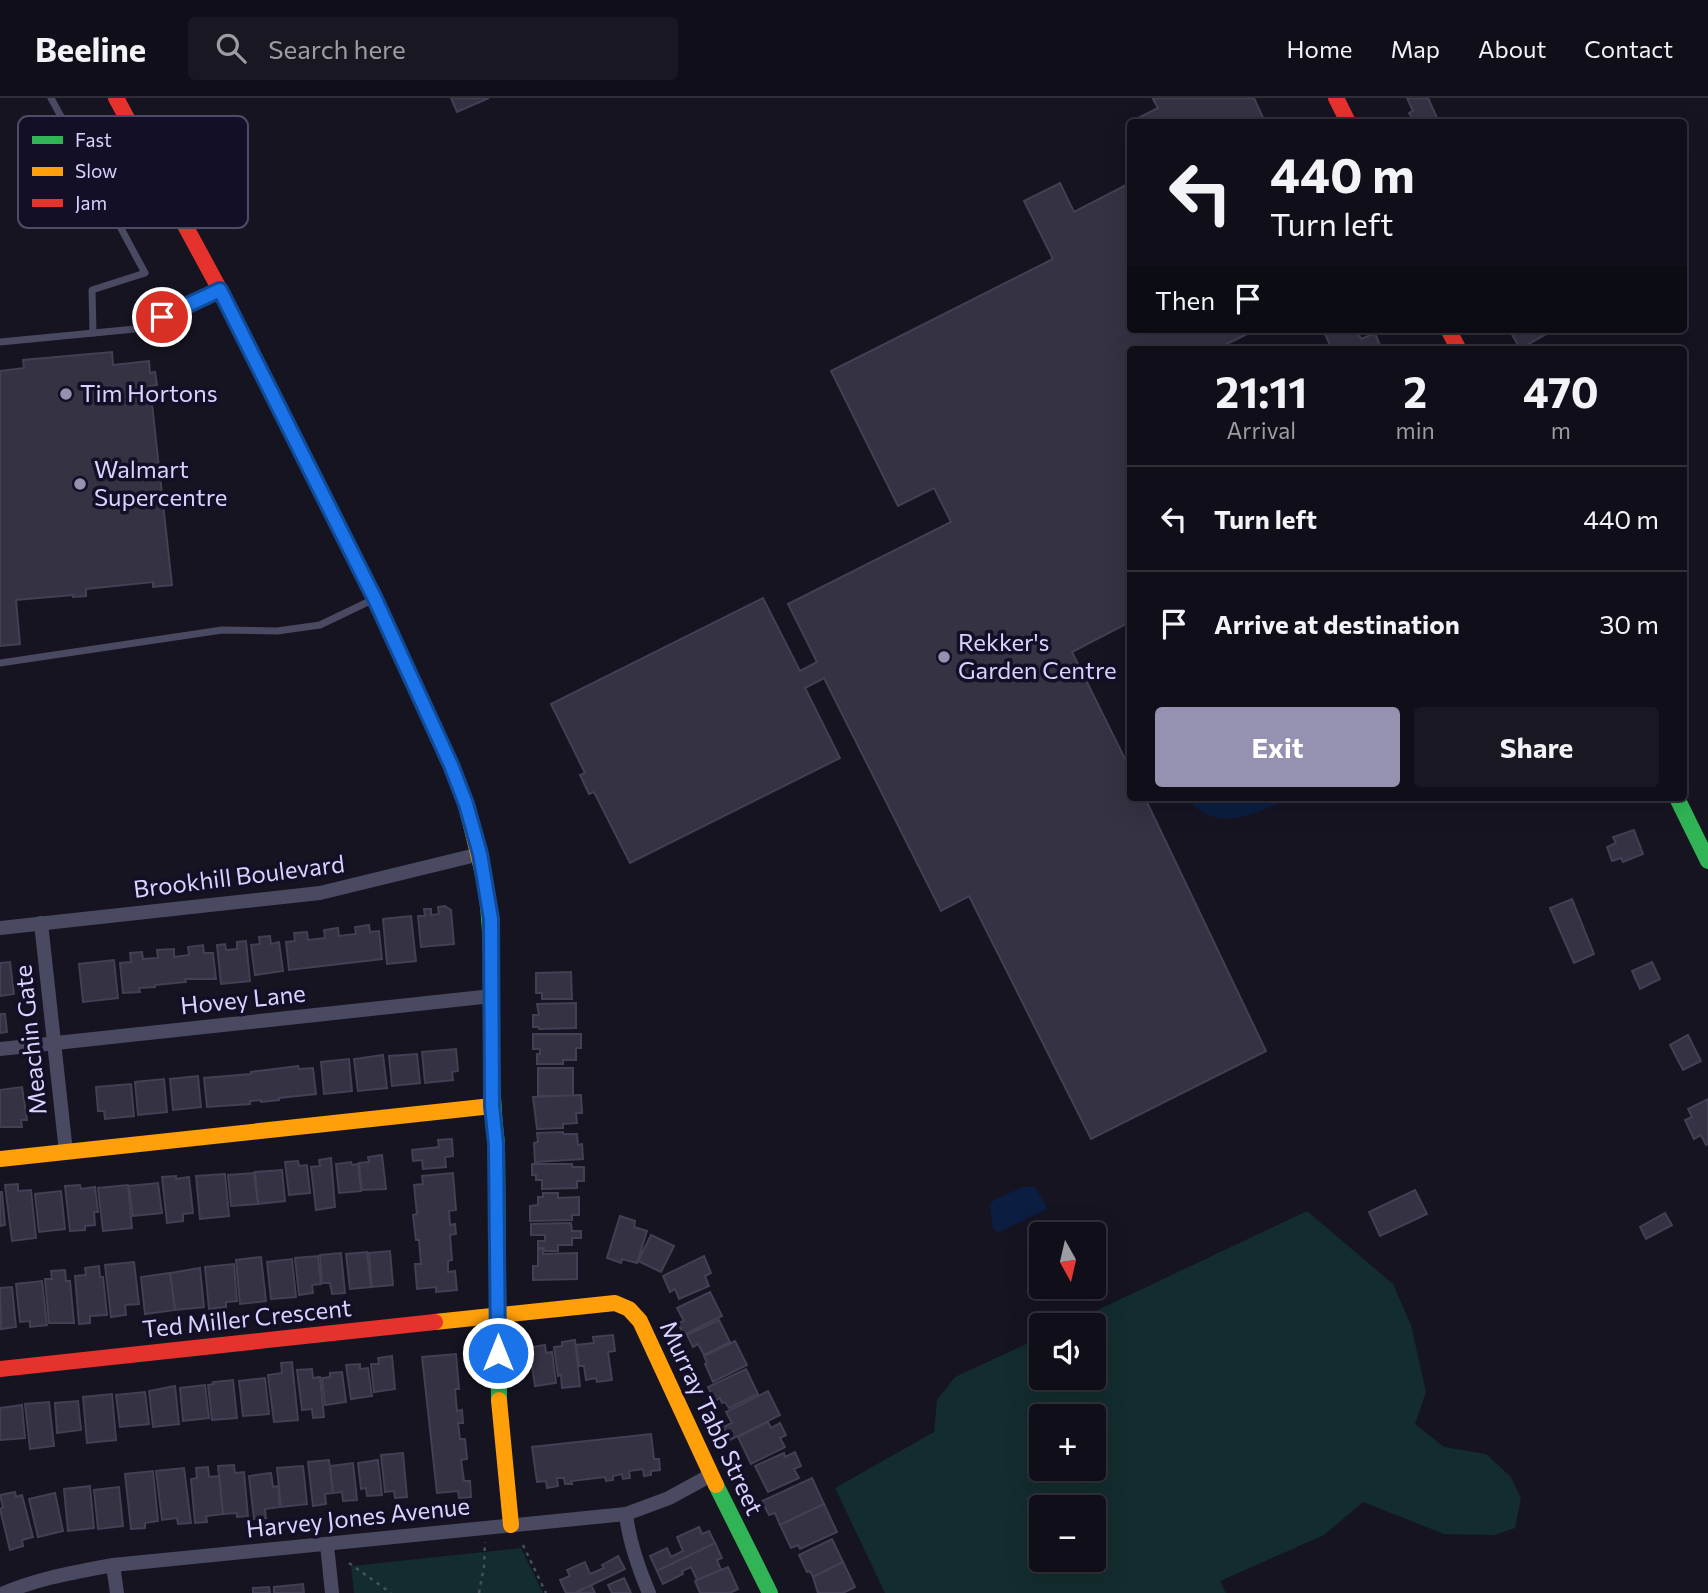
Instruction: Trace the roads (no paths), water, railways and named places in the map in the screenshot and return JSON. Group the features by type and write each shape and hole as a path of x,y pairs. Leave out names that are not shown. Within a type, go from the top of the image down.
{"street":[{"path":"116,98 126,116"},
{"path":"1336,98 1346,119"},
{"path":"186,228 375,599 451,765 466,804 480,854 491,919 499,1412 511,1525"},
{"path":"1678,801 1708,861"},
{"name":"Brookhill Boulevard","path":"0,928 320,893 480,854"},
{"name":"Meachin Gate","path":"41,923 66,1152"},
{"name":"Hovey Lane","path":"0,1049 492,996"},
{"path":"0,1159 492,1106"},
{"name":"Murray Tabb Street","path":"498,1315 615,1303 633,1311 770,1593"},
{"name":"Ted Miller Crescent","path":"0,1369 498,1315"},
{"name":"Harvey Jones Avenue","path":"4,1593 53,1577 113,1565 626,1514 669,1498 711,1475"},
{"path":"626,1514 628,1536 649,1593"},
{"path":"327,1545 332,1593"},
{"path":"113,1565 117,1593"}],"lane":[{"path":"51,98 61,116"},
{"path":"93,333 92,290 145,273 121,228"},
{"path":"0,342 135,329 220,290"},
{"path":"0,663 222,630 277,631 320,625 375,599"}],"water":[{"path":"1191,801 1285,801 1238,818 1224,819 1199,810"},
{"path":"1023,1187 1035,1187 1048,1209 999,1232 993,1229 990,1205 994,1200"}],"place":[{"name":"Tim Hortons","path":"66,394"},
{"name":"Walmart Supercentre","path":"80,484"},
{"name":"Rekker's Garden Centre","path":"944,657"}]}
